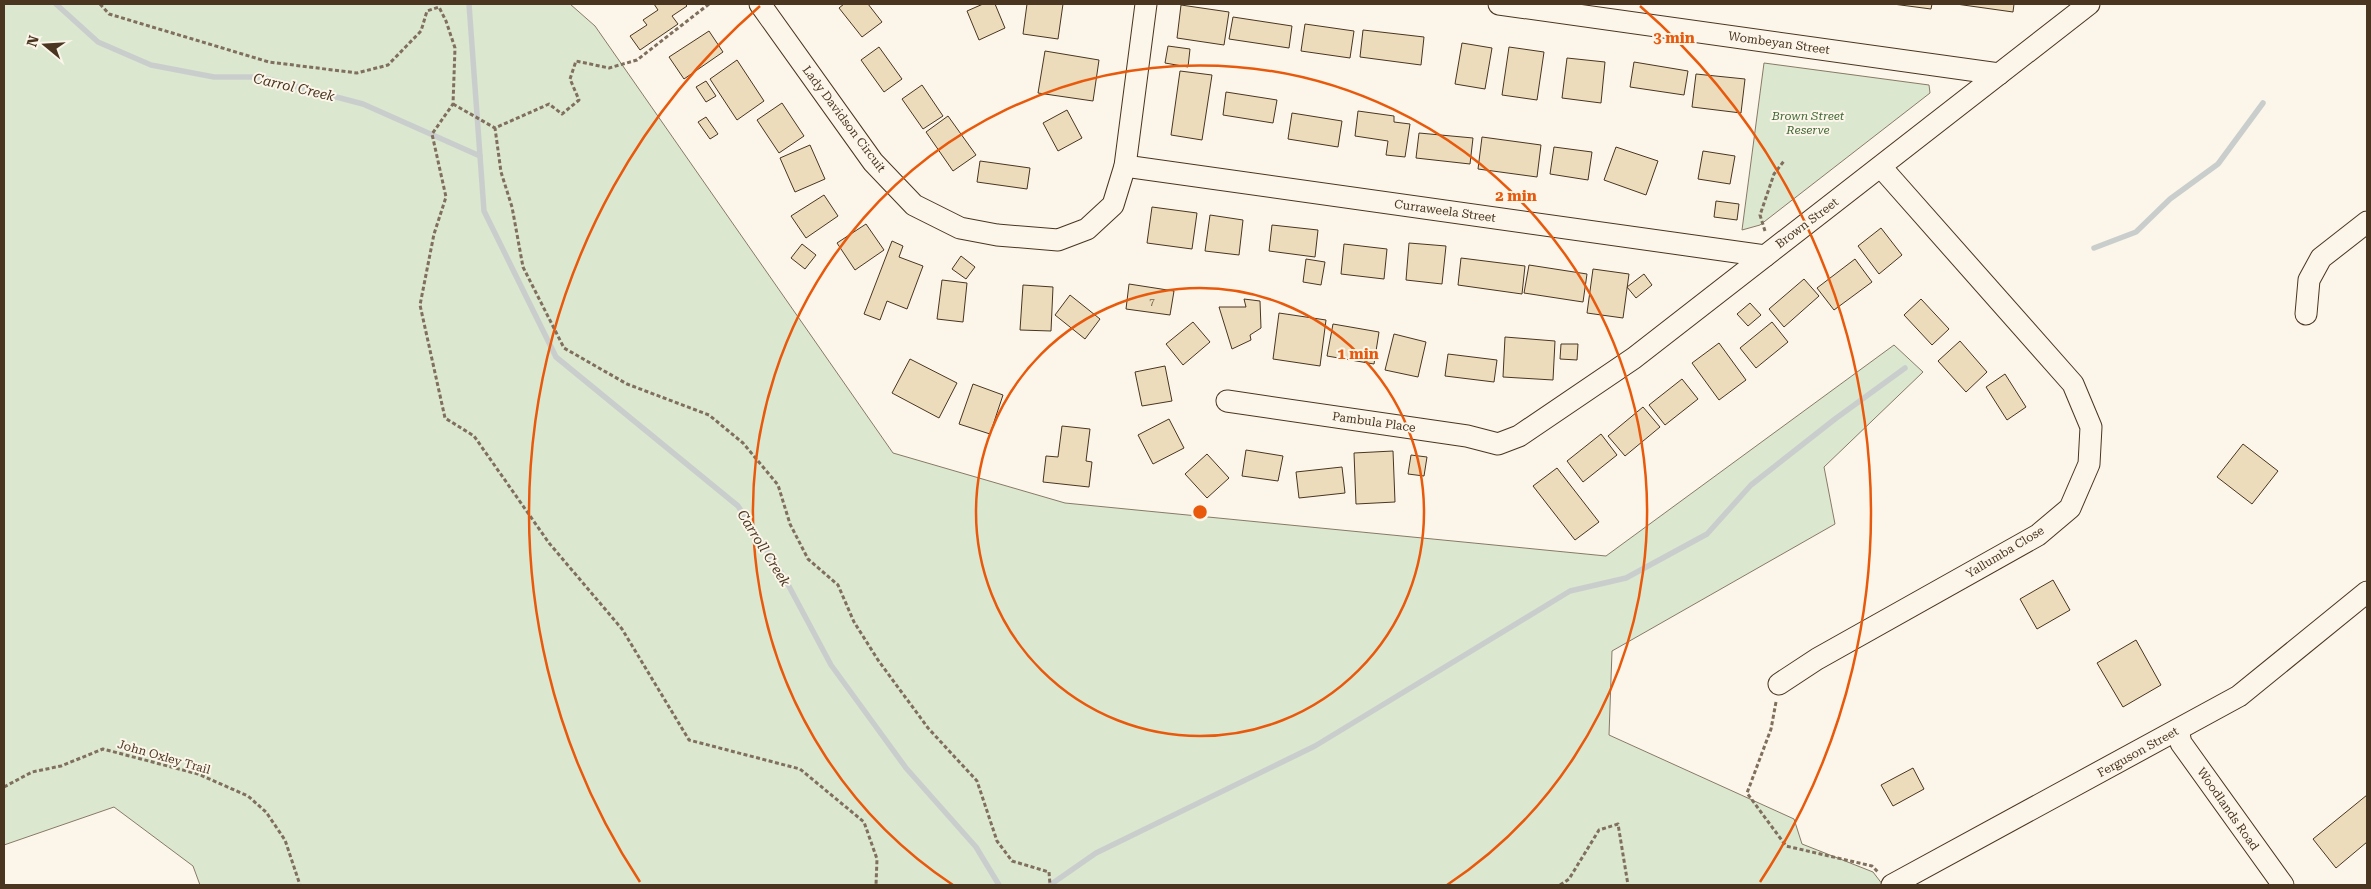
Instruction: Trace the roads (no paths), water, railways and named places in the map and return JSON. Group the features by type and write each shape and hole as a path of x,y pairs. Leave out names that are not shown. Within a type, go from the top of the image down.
{"street":[{"name":"Lady Davidson Circuit","path":"760,4 873,162 914,205 960,228 997,235 1058,240 1087,229 1113,205 1125,166 1146,4"},
{"name":"Wombeyan Street","path":"1499,4 1999,74"},
{"name":"Brown Street","path":"1519,436 1634,358 2089,4"},
{"name":"Curraweela Street","path":"1125,166 1768,253"},
{"name":"Yallumba Close","path":"1780,684 1817,659 2038,536 2070,508 2089,464 2091,427 2073,384 1881,167"},
{"path":"2306,314 2309,280 2320,258 2367,222"},
{"name":"Pambula Place","path":"1227,401 1467,436 1498,444 1519,436"},
{"name":"Ferguson Street","path":"1888,882 2239,696 2367,592"},
{"name":"Woodlands Road","path":"2178,730 2181,743 2283,885"}],"waterway":[{"name":"Carrol Creek","path":"56,4 98,42 151,65 214,77 260,77 363,104 480,156"},
{"name":"Carroll Creek","path":"469,4 484,211 556,357 738,506 784,577 831,665 906,768 976,847 999,885"},
{"path":"2094,248 2136,232 2170,199 2218,164 2263,103"},
{"path":"1050,885 1096,853 1315,746 1570,591 1626,578 1707,534 1751,485 1835,419 1905,368"}],"park label":[{"name":"Brown Street Reserve","path":"1808,123"}]}
